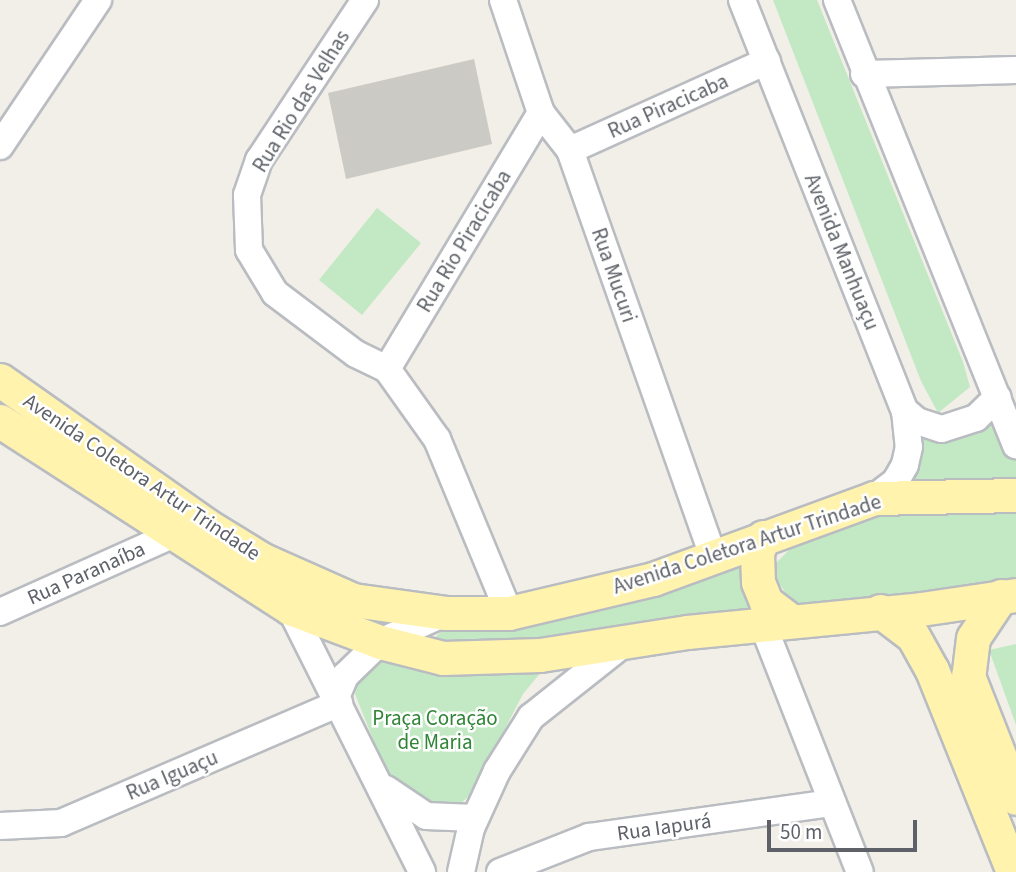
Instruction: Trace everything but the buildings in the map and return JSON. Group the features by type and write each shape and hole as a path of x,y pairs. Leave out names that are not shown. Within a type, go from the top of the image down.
{"main road":[{"name":"Avenida Coletora Artur Trindade","path":"0,380 206,525 261,559 353,600 444,613 509,613 653,579 874,498 1016,495"},
{"name":"Avenida Coletora Artur Trindade","path":"0,421 172,535 290,608 380,642 443,658 540,655 687,632 1009,595"},
{"path":"763,537 757,554 758,582 777,623"},
{"path":"1009,595 973,638 968,676 1016,798"},
{"path":"880,611 913,636 932,670 1013,872"}],"street":[{"path":"0,146 98,0"},
{"name":"Rua Rio das Velhas","path":"365,0 259,160 247,195 249,250 275,293 356,354 387,369 437,439 509,613"},
{"name":"Rua Mucuri","path":"503,0 541,113 570,150 713,557"},
{"name":"Avenida Manhuaçu","path":"742,0 905,411 909,447 905,465 895,482 874,498"},
{"path":"837,0 864,74 1016,445"},
{"name":"Rua Piracicaba","path":"570,150 766,61"},
{"path":"864,74 1016,70"},
{"name":"Rua Rio Piracicaba","path":"387,369 541,113"},
{"path":"905,411 917,421 942,429 976,418 998,397"},
{"name":"Rua Paranaíba","path":"0,612 172,535"},
{"path":"290,608 338,699 422,872"},
{"path":"338,699 345,676 380,642 444,613"},
{"path":"777,623 832,803 860,872"},
{"path":"461,872 475,818 497,771 531,717 623,644"},
{"name":"Rua Iguaçu","path":"0,826 61,823 338,699"},
{"path":"379,783 410,809 426,816 475,818"},
{"name":"Rua Iapurá","path":"500,872 589,837 832,803"}],"green space":[{"path":"773,0 817,0 963,362 970,387 938,413 921,381"},
{"path":"377,208 421,243 362,315 319,280"},
{"path":"991,415 1016,453 1016,485 900,492 922,432"},
{"path":"1016,506 1016,581 796,609 770,569 806,533 866,512"},
{"path":"745,556 763,614 573,637 427,645 445,628"},
{"path":"1016,644 1016,725 989,650"},
{"name":"Praça Coração de Maria","path":"387,658 546,666 523,694 471,794 459,805 436,809 394,784 387,774 355,694 359,678"}]}
